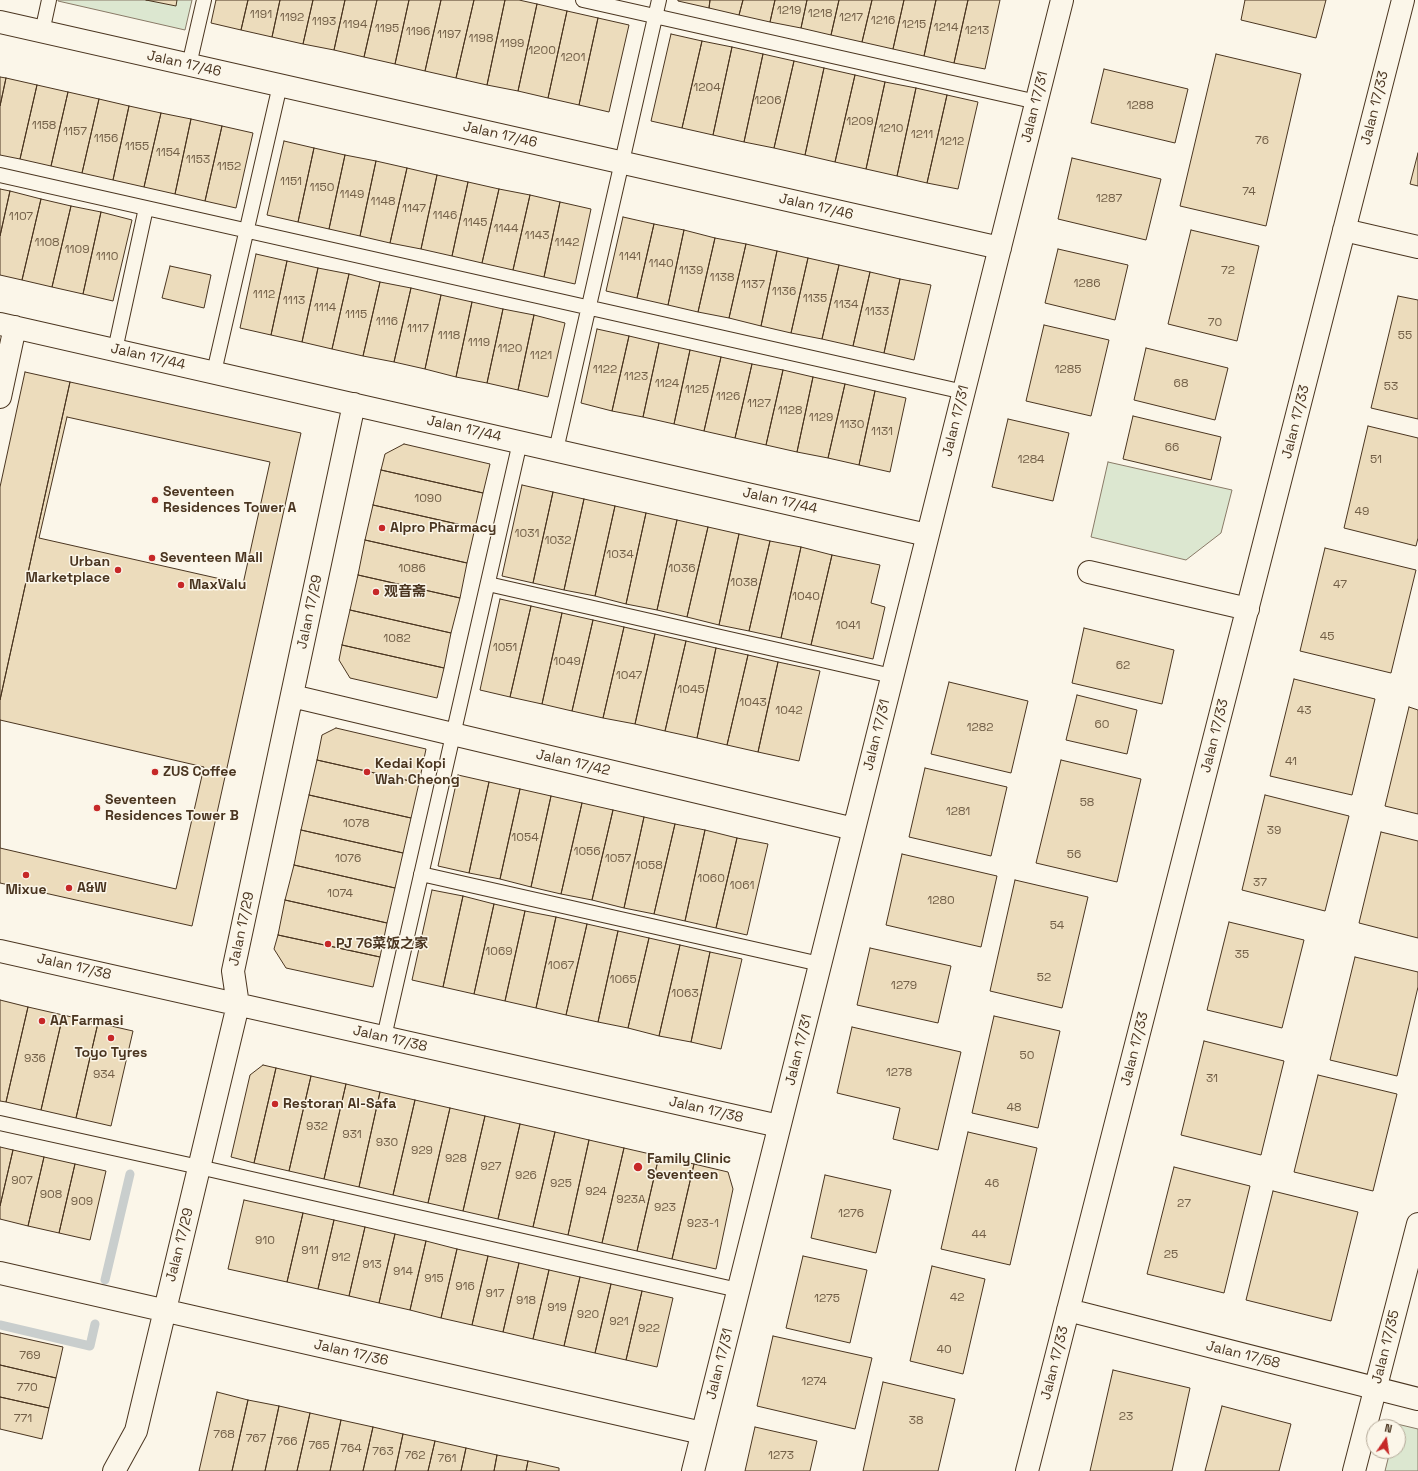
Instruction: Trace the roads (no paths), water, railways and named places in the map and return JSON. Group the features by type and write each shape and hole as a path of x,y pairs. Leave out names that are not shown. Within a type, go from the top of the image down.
{"street":[{"name":"Jalan 17/31","path":"693,1471 1062,0"},
{"name":"Jalan 17/33","path":"1027,1471 1403,0"},
{"name":"Jalan 17/46","path":"0,22 1000,248"},
{"path":"1344,230 1418,247"},
{"path":"0,397 8,325"},
{"name":"Jalan 17/44","path":"8,325 928,535"},
{"name":"Jalan 17/29","path":"114,1471 136,1431 238,1005 233,971 354,404"},
{"path":"1089,572 1248,608"},
{"name":"Jalan 17/42","path":"292,696 854,829"},
{"name":"Jalan 17/38","path":"0,951 779,1126"},
{"name":"Jalan 17/35","path":"1354,1471 1418,1224"},
{"name":"Jalan 17/36","path":"0,1273 702,1433"},
{"name":"Jalan 17/58","path":"1068,1310 1418,1399"}],"lane":[{"path":"42,32 49,0"},
{"path":"189,65 204,0"},
{"path":"583,0 1036,102"},
{"path":"556,450 658,0"},
{"path":"214,372 280,85"},
{"path":"0,175 964,392"},
{"path":"115,350 146,208"},
{"path":"384,1038 520,442"},
{"path":"488,584 892,676"},
{"path":"421,874 820,964"},
{"path":"0,1123 738,1290"}],"waterway":[{"path":"105,1280 130,1174"},
{"path":"0,1325 90,1346 95,1324"}],"place":[{"name":"Seventeen Residences Tower A","path":"155,500"},
{"name":"Alpro Pharmacy","path":"382,528"},
{"name":"Seventeen Mall","path":"152,558"},
{"name":"Urban Marketplace","path":"118,570"},
{"name":"MaxValu","path":"181,585"},
{"name":"观音斋","path":"376,592"},
{"name":"ZUS Coffee","path":"155,772"},
{"name":"Kedai Kopi Wah Cheong","path":"367,772"},
{"name":"Seventeen Residences Tower B","path":"97,808"},
{"name":"Mixue","path":"26,875"},
{"name":"A&W","path":"69,888"},
{"name":"PJ 76菜饭之家","path":"328,944"},
{"name":"AA Farmasi","path":"42,1021"},
{"name":"Toyo Tyres","path":"111,1038"},
{"name":"Restoran Al-Safa","path":"275,1104"},
{"name":"Family Clinic Seventeen","path":"638,1167"}]}
